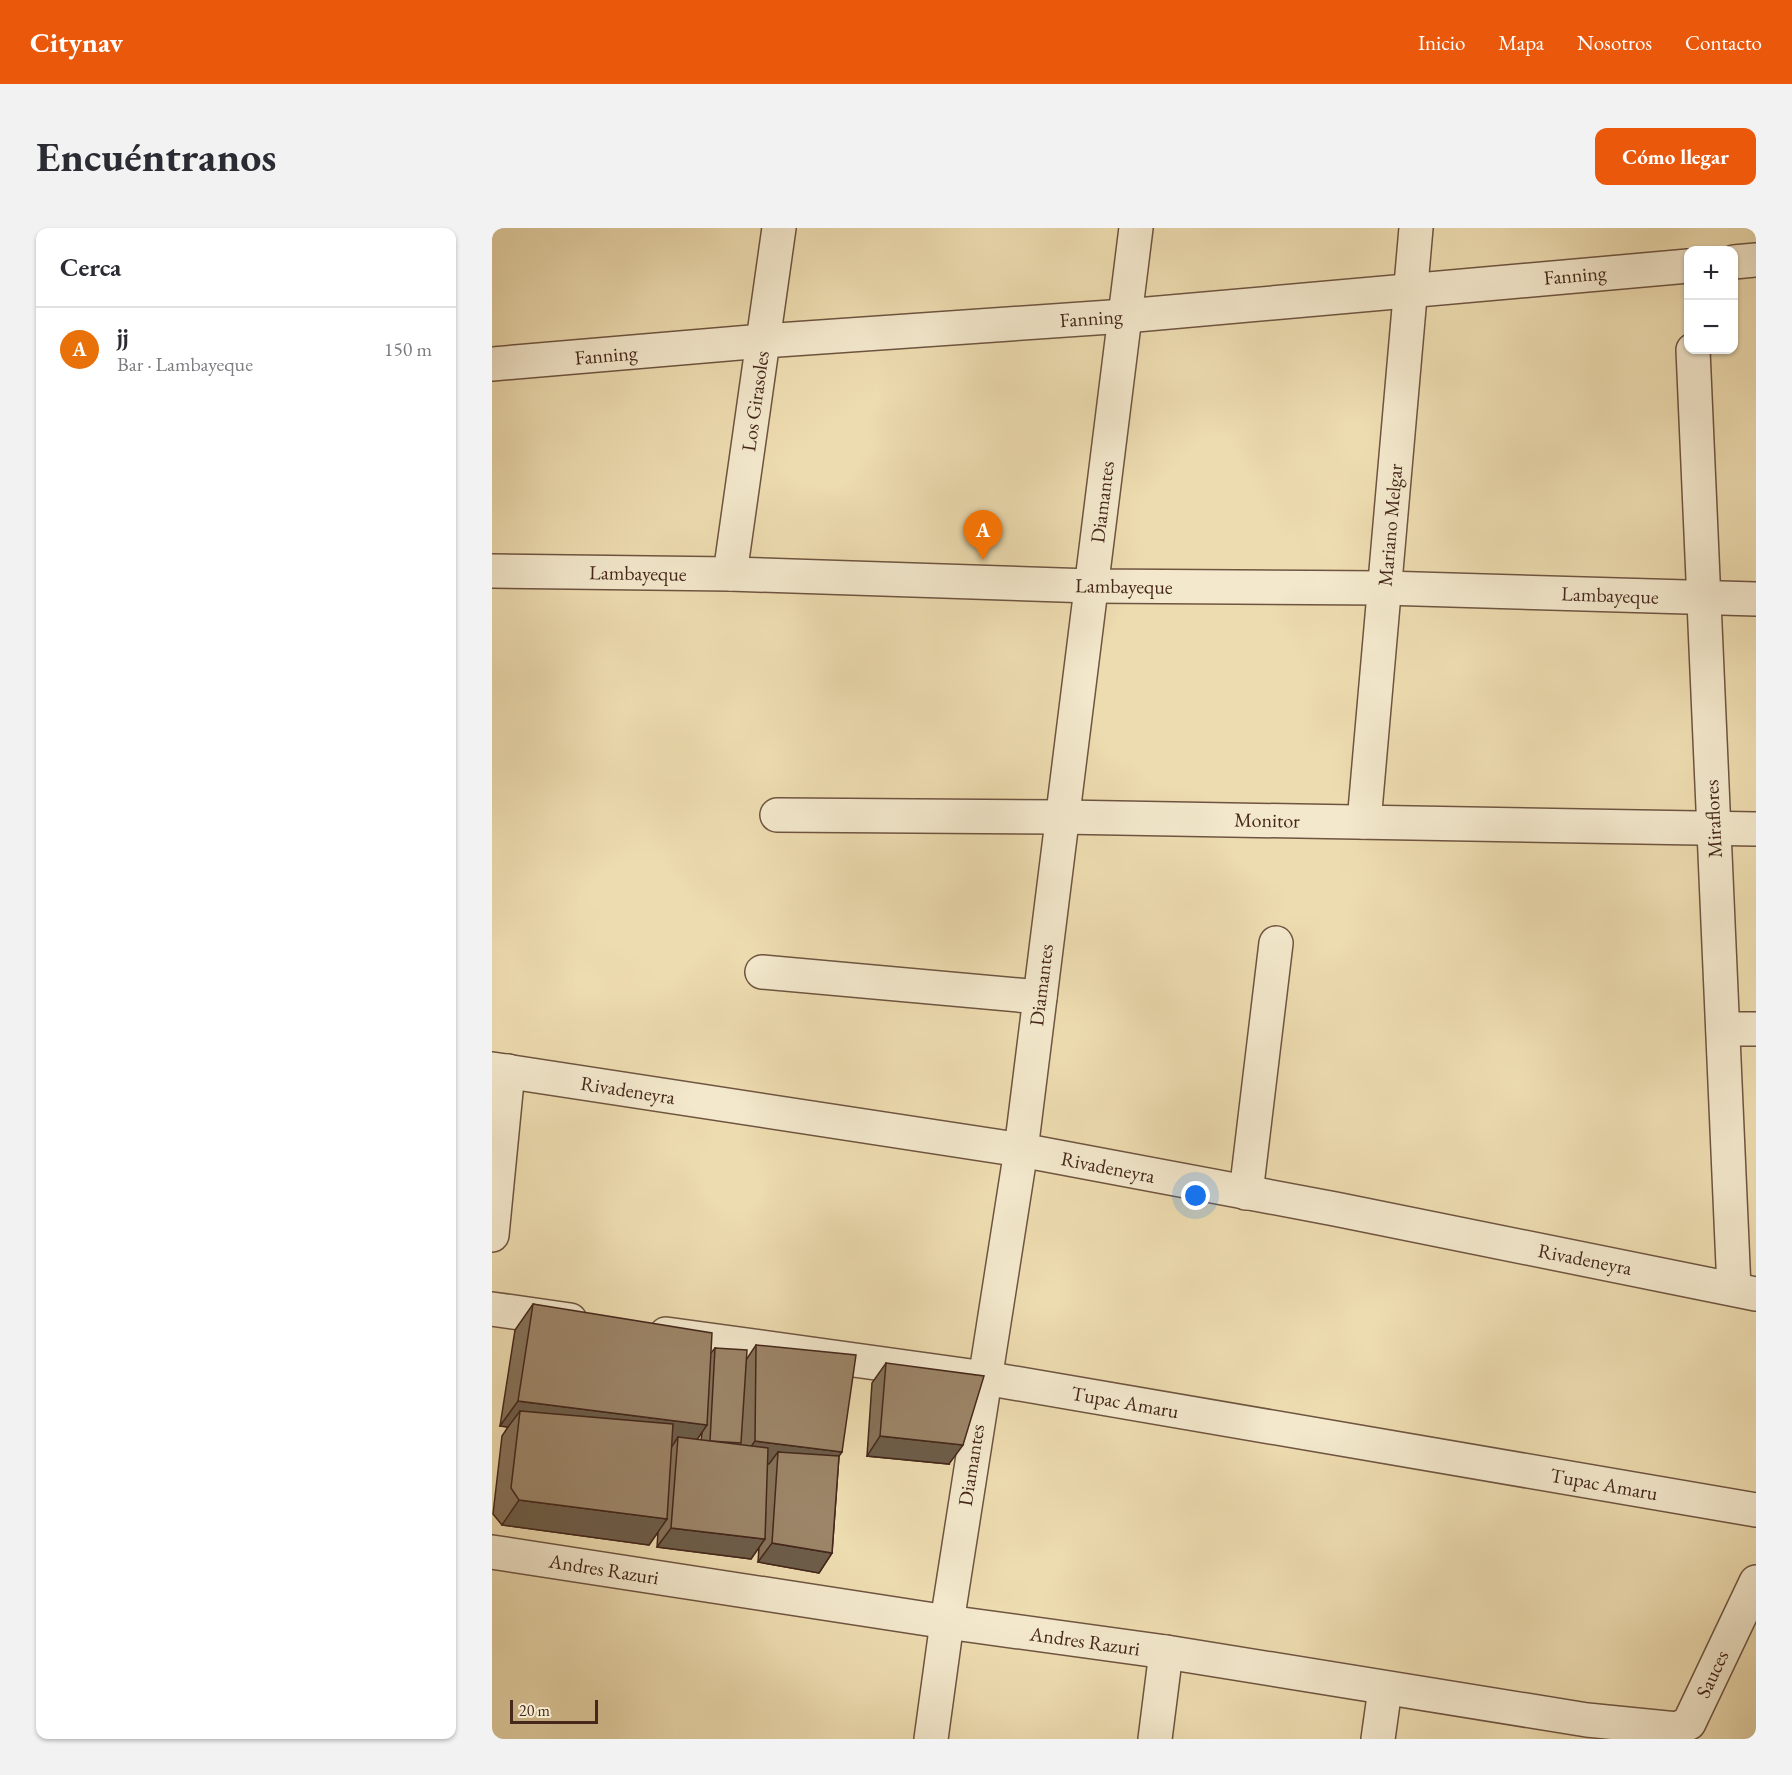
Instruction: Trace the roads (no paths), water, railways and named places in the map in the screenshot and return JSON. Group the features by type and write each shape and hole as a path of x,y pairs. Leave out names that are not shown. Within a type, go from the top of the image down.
{"street":[{"name":"Los Girasoles","path":"730,574 779,228"},
{"name":"Diamantes","path":"931,1739 947,1622 1021,1150 1136,228"},
{"name":"Mariano Melgar","path":"1364,822 1416,228"},
{"path":"1738,262 1756,260"},
{"name":"Fanning","path":"492,364 763,341 1125,316 1684,266"},
{"name":"Miraflores","path":"1693,354 1723,1029 1745,1291"},
{"name":"Lambayeque","path":"492,571 730,574 1091,586 1384,588 1756,599"},
{"name":"Monitor","path":"777,815 1062,817 1756,829"},
{"path":"1246,1193 1276,943"},
{"path":"762,972 1040,997"},
{"path":"1723,1029 1756,1029"},
{"path":"492,1235 500,1070"},
{"name":"Rivadeneyra","path":"500,1070 1021,1150 1745,1291"},
{"path":"492,1309 598,1324"},
{"name":"Tupac Amaru","path":"633,1329 985,1378 1756,1510"},
{"name":"Andres Razuri","path":"492,1552 947,1622 1166,1652 1385,1689 1585,1730 1677,1729"},
{"name":"Sauces","path":"1677,1729 1689,1723 1756,1582"},
{"path":"1155,1739 1166,1652"},
{"path":"1378,1739 1385,1689"}],"place":[{"name":"jj","path":"983,560"}]}
